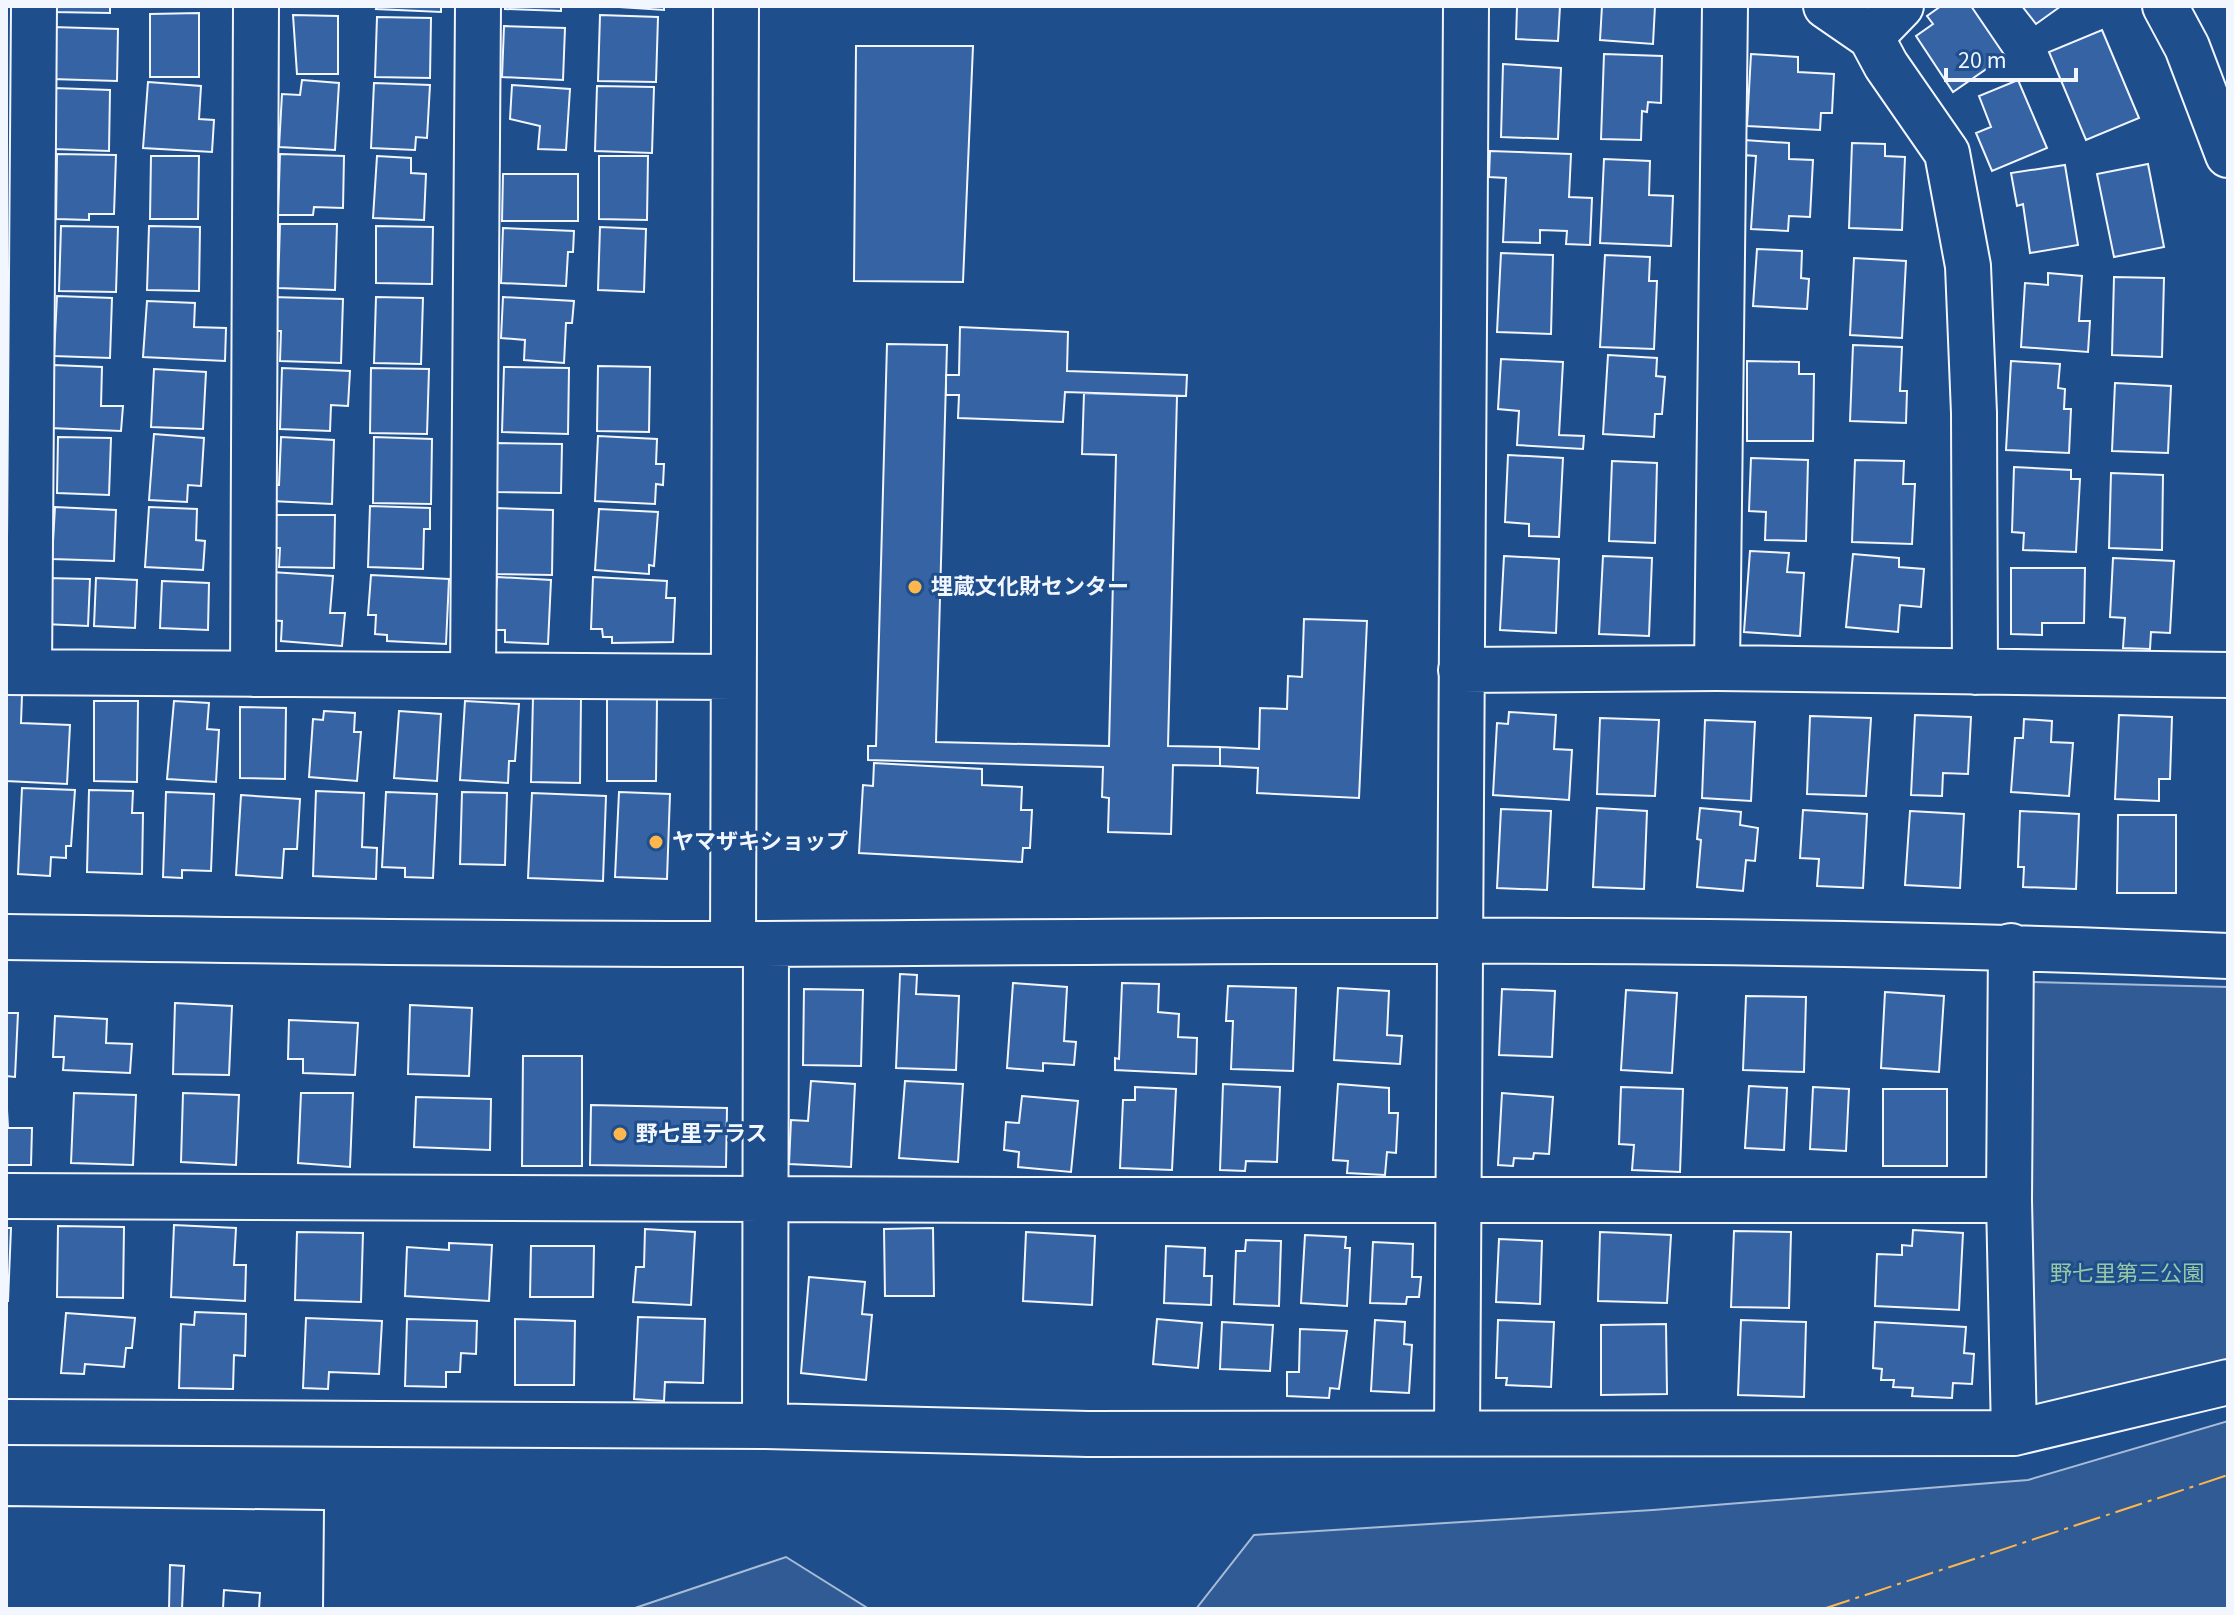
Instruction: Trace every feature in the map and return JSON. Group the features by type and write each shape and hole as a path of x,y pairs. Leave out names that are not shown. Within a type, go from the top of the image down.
{"street":[{"path":"34,6 17,672 733,677"},
{"path":"253,674 256,6"},
{"path":"473,675 478,6"},
{"path":"736,6 733,677 749,944 763,1084 767,1197 765,1426"},
{"path":"1457,1433 1466,6"},
{"path":"1717,668 1725,6"},
{"path":"1826,6 1871,37 1886,65 1947,153 1968,266 1974,413 1975,672"},
{"path":"1871,37 1901,6"},
{"path":"2165,6 2187,47 2228,155"},
{"path":"1461,670 1717,668 2228,675"},
{"path":"6,937 749,944 1460,939 2011,946 2228,956"},
{"path":"2011,946 2009,1200 2014,1433"},
{"path":"6,1196 767,1197 1458,1203 2009,1200"},
{"path":"6,1422 765,1426 1088,1434 2014,1433 2228,1382"}],"shaded area":[{"name":"野七里第三公園","path":"2031,982 2228,987 2228,1359 2022,1424"},
{"path":"2228,1421 2228,1609 1196,1609 1254,1535 1653,1510 2028,1480"},
{"path":"786,1557 869,1609 632,1609"}],"building":[{"path":"52,6 110,6 110,13 52,12"},
{"path":"377,6 441,6 441,12 376,9"},
{"path":"505,6 561,6 561,11 505,9"},
{"path":"604,6 664,6 664,10"},
{"path":"1497,6 1560,6 1558,41 1516,39 1517,7"},
{"path":"1602,6 1655,6 1653,44 1600,40"},
{"path":"1941,6 1971,6 2005,56 1953,92 1916,36 1933,24 1927,16"},
{"path":"2022,6 2061,6 2036,24"},
{"path":"199,13 199,77 150,77 150,14"},
{"path":"293,15 338,16 338,74 297,74"},
{"path":"600,15 658,17 656,82 598,81"},
{"path":"377,17 431,18 430,78 375,77"},
{"path":"504,26 565,28 563,80 502,77"},
{"path":"52,27 118,29 117,81 51,79"},
{"path":"2102,30 2139,118 2086,140 2049,52"},
{"path":"856,46 973,46 963,282 854,281"},
{"path":"1604,54 1662,56 1661,103 1648,102 1647,112 1642,111 1641,140 1601,139"},
{"path":"1751,54 1798,57 1798,72 1834,74 1832,113 1821,113 1820,130 1747,126"},
{"path":"1503,64 1561,68 1558,139 1501,137"},
{"path":"302,80 339,83 335,150 279,147 282,94 300,95"},
{"path":"2018,80 2047,148 1992,171 1976,133 1991,127 1979,96"},
{"path":"148,82 201,86 199,119 214,120 212,152 143,148"},
{"path":"374,83 430,85 427,138 416,137 415,150 371,148"},
{"path":"512,85 570,89 566,150 538,149 540,126 510,119"},
{"path":"597,86 654,87 652,153 595,151"},
{"path":"54,88 110,90 109,151 53,149"},
{"path":"1744,140 1789,143 1789,159 1813,160 1810,217 1789,216 1788,231 1751,229 1756,156 1743,155"},
{"path":"1852,143 1885,144 1885,156 1905,157 1902,230 1849,228"},
{"path":"1490,151 1571,154 1569,197 1592,198 1590,245 1566,244 1567,231 1540,230 1540,243 1503,242 1506,178 1489,177"},
{"path":"57,154 116,155 114,214 89,214 89,220 56,219"},
{"path":"280,154 344,156 343,208 314,207 313,215 278,215"},
{"path":"151,156 199,156 198,219 150,219"},
{"path":"377,156 411,158 411,173 426,174 424,220 373,218"},
{"path":"599,156 648,156 647,220 599,219"},
{"path":"1604,159 1650,161 1649,195 1673,196 1671,246 1600,243"},
{"path":"2148,164 2164,247 2114,257 2097,174"},
{"path":"2065,165 2078,245 2030,253 2023,204 2017,206 2011,173"},
{"path":"503,174 578,174 578,221 502,221"},
{"path":"280,224 337,224 335,290 278,288"},
{"path":"61,226 118,227 116,292 59,291"},
{"path":"149,226 200,227 199,291 147,290"},
{"path":"376,226 433,227 432,284 376,283"},
{"path":"600,227 646,229 644,292 598,290"},
{"path":"503,228 574,231 573,252 568,252 566,286 501,283"},
{"path":"1757,249 1802,251 1801,278 1809,279 1807,309 1753,306"},
{"path":"1501,253 1553,255 1551,334 1497,332"},
{"path":"1605,255 1650,257 1649,281 1657,281 1654,349 1600,347"},
{"path":"1854,258 1906,261 1902,338 1850,335"},
{"path":"2048,273 2082,276 2079,321 2090,321 2088,352 2021,347 2025,283 2048,285"},
{"path":"2114,277 2164,278 2162,357 2112,355"},
{"path":"57,296 112,298 110,358 54,356"},
{"path":"272,297 343,299 341,363 280,361 281,331 270,331"},
{"path":"376,297 423,298 421,364 374,363"},
{"path":"503,297 574,301 572,323 566,323 564,363 524,360 525,340 501,338"},
{"path":"147,301 195,303 194,327 226,328 225,361 143,357"},
{"path":"960,327 1068,332 1067,371 1187,375 1186,396 1065,392 1063,422 958,418 959,395 946,395 946,375 959,375"},
{"path":"887,344 947,345 936,742 1109,746 1116,455 1082,454 1084,393 1177,396 1168,746 1220,747 1220,766 1173,765 1171,834 1108,832 1109,798 1102,797 1103,767 868,760 868,746 876,746"},
{"path":"1853,345 1902,347 1900,391 1907,391 1906,423 1850,421"},
{"path":"1608,355 1657,358 1656,376 1665,377 1662,414 1655,414 1654,437 1603,434"},
{"path":"1501,359 1563,362 1559,435 1584,436 1583,449 1517,445 1519,411 1498,409"},
{"path":"1747,361 1799,362 1799,374 1814,374 1813,441 1747,441"},
{"path":"2011,361 2060,364 2058,388 2065,389 2064,409 2071,409 2069,453 2006,450"},
{"path":"53,365 102,367 101,406 123,406 121,431 50,428"},
{"path":"598,366 650,367 649,432 597,431"},
{"path":"504,367 569,368 568,434 502,432"},
{"path":"282,368 350,371 348,406 331,405 330,431 280,429"},
{"path":"371,368 429,369 427,434 370,433"},
{"path":"154,369 206,372 203,429 151,427"},
{"path":"2115,383 2171,386 2168,453 2112,451"},
{"path":"154,434 204,438 201,486 188,485 187,502 149,500"},
{"path":"598,436 657,439 656,464 664,464 663,485 656,484 655,504 595,501"},
{"path":"58,437 111,438 109,495 57,493"},
{"path":"281,437 334,440 332,504 271,501 271,485 279,485"},
{"path":"374,437 432,439 431,504 373,503"},
{"path":"497,443 562,444 561,493 497,492"},
{"path":"1508,455 1563,458 1559,537 1529,536 1529,524 1505,522"},
{"path":"1751,458 1808,460 1806,541 1765,540 1766,512 1749,511"},
{"path":"1855,460 1904,461 1903,484 1915,484 1912,544 1852,542"},
{"path":"1612,461 1657,463 1655,543 1609,541"},
{"path":"2014,467 2071,470 2071,479 2080,479 2076,552 2023,550 2024,533 2012,532"},
{"path":"2111,473 2163,475 2162,550 2109,548"},
{"path":"370,506 430,508 430,529 424,529 423,569 368,567"},
{"path":"55,507 116,510 114,561 52,559"},
{"path":"149,507 197,509 196,540 205,541 203,570 145,567"},
{"path":"495,508 553,510 552,575 494,574"},
{"path":"599,509 658,512 654,566 649,565 649,574 595,570"},
{"path":"274,515 335,515 334,568 279,567 280,548 273,548"},
{"path":"1750,551 1789,553 1787,572 1804,573 1800,636 1744,632"},
{"path":"1853,554 1899,558 1899,567 1924,569 1921,607 1900,605 1898,632 1846,627"},
{"path":"1504,556 1559,559 1556,633 1500,630"},
{"path":"1603,556 1652,558 1649,636 1599,634"},
{"path":"2113,558 2174,561 2170,633 2151,632 2150,649 2123,648 2125,618 2110,617"},
{"path":"2011,568 2085,568 2084,623 2042,623 2042,635 2011,634"},
{"path":"271,572 333,576 330,613 345,613 342,646 281,641 282,621 267,620"},
{"path":"371,575 449,579 446,644 387,641 387,635 375,634 376,615 368,615"},
{"path":"497,577 551,580 548,644 505,642 505,630 493,630"},
{"path":"593,577 667,581 666,598 675,598 673,642 612,643 612,637 603,637 602,629 591,629"},
{"path":"46,578 90,579 88,626 44,624"},
{"path":"96,578 137,580 135,628 94,626"},
{"path":"162,581 209,583 208,630 160,628"},
{"path":"1304,619 1367,621 1359,798 1257,793 1258,768 1220,766 1220,747 1259,749 1260,708 1287,709 1288,676 1302,677"},
{"path":"6,694 22,695 21,723 70,725 67,784 6,781"},
{"path":"533,697 581,698 580,783 531,782"},
{"path":"607,697 657,698 656,781 607,781"},
{"path":"94,701 138,701 137,782 94,781"},
{"path":"174,701 209,703 207,729 219,730 216,782 167,779"},
{"path":"465,701 519,704 515,761 509,761 508,783 460,780"},
{"path":"240,707 286,708 285,779 240,778"},
{"path":"324,711 355,713 354,732 361,732 357,781 309,777 313,719 323,720"},
{"path":"399,711 441,714 437,781 394,778"},
{"path":"1509,712 1556,715 1554,749 1572,750 1569,800 1493,795 1497,723 1508,724"},
{"path":"1915,715 1971,717 1968,774 1943,773 1942,796 1911,795"},
{"path":"2119,715 2172,717 2170,779 2159,779 2159,801 2115,799"},
{"path":"1810,716 1871,718 1866,796 1807,794"},
{"path":"1600,718 1659,720 1655,796 1597,794"},
{"path":"2024,719 2052,721 2051,742 2073,743 2069,796 2011,792 2015,738 2023,738"},
{"path":"1705,720 1755,722 1751,801 1702,798"},
{"path":"874,763 982,769 982,785 1022,787 1021,810 1032,810 1030,848 1023,848 1022,862 859,853 863,785 873,786"},
{"path":"22,788 75,790 71,846 66,846 66,858 51,857 50,876 18,874"},
{"path":"89,790 133,791 132,813 143,813 142,874 87,872"},
{"path":"316,791 364,793 362,847 377,848 376,879 313,876"},
{"path":"166,792 214,794 211,871 182,870 182,878 163,877"},
{"path":"386,792 437,794 433,878 405,877 405,868 382,867"},
{"path":"462,792 507,793 505,865 460,864"},
{"path":"619,792 670,794 667,879 615,877"},
{"path":"532,793 606,796 603,881 528,878"},
{"path":"241,795 300,799 297,849 284,849 282,878 236,875"},
{"path":"1597,808 1647,811 1644,889 1593,887"},
{"path":"1700,808 1741,812 1740,825 1758,828 1755,861 1746,860 1743,891 1697,887"},
{"path":"1501,809 1551,811 1547,890 1497,888"},
{"path":"1803,810 1867,814 1863,888 1817,886 1819,859 1800,858"},
{"path":"1910,811 1964,814 1960,888 1905,885"},
{"path":"2020,811 2079,814 2076,889 2023,887 2024,867 2018,867"},
{"path":"2118,815 2176,815 2176,893 2117,893"},
{"path":"900,974 917,975 916,994 959,996 956,1070 896,1068"},
{"path":"1013,983 1067,987 1064,1041 1076,1042 1074,1065 1043,1063 1043,1071 1007,1068"},
{"path":"1122,983 1159,984 1158,1012 1179,1014 1178,1037 1197,1038 1196,1074 1115,1070 1115,1058 1119,1059"},
{"path":"1228,986 1296,988 1293,1071 1231,1069 1233,1021 1226,1021"},
{"path":"1338,988 1389,991 1387,1035 1402,1036 1400,1064 1334,1060"},
{"path":"804,989 863,990 861,1066 803,1065"},
{"path":"1502,989 1555,991 1552,1057 1499,1055"},
{"path":"1626,990 1677,993 1672,1073 1621,1070"},
{"path":"1885,992 1944,996 1939,1072 1881,1068"},
{"path":"1746,996 1806,997 1804,1072 1743,1070"},
{"path":"175,1003 232,1006 229,1075 173,1074"},
{"path":"410,1005 472,1008 469,1076 408,1074"},
{"path":"6,1013 18,1013 15,1077 6,1076"},
{"path":"55,1016 107,1019 106,1043 132,1044 130,1073 63,1070 64,1057 53,1057"},
{"path":"289,1020 358,1023 355,1075 303,1073 303,1059 288,1059"},
{"path":"523,1056 582,1056 582,1166 522,1166"},
{"path":"811,1081 855,1084 851,1167 789,1164 791,1120 808,1121"},
{"path":"905,1081 963,1084 958,1162 899,1158"},
{"path":"1223,1084 1280,1087 1277,1162 1246,1161 1245,1171 1220,1170"},
{"path":"1338,1084 1389,1088 1389,1113 1398,1113 1396,1153 1387,1152 1385,1175 1347,1173 1348,1161 1333,1160"},
{"path":"1749,1086 1787,1088 1784,1150 1745,1148"},
{"path":"1135,1087 1176,1089 1172,1170 1120,1168 1123,1100 1135,1100"},
{"path":"1621,1087 1683,1089 1680,1172 1632,1170 1634,1145 1619,1144"},
{"path":"1813,1087 1849,1089 1846,1151 1810,1149"},
{"path":"1883,1089 1947,1089 1947,1166 1883,1166"},
{"path":"6,1092 8,1128 32,1128 31,1165 6,1165"},
{"path":"74,1093 136,1095 133,1165 71,1163"},
{"path":"183,1093 239,1095 236,1165 181,1162"},
{"path":"301,1093 353,1093 350,1167 298,1163"},
{"path":"1502,1093 1553,1097 1549,1154 1534,1153 1533,1159 1514,1158 1513,1166 1498,1165"},
{"path":"1022,1096 1078,1101 1071,1172 1018,1167 1019,1152 1004,1150 1006,1122 1019,1123"},
{"path":"416,1097 491,1099 490,1150 414,1147"},
{"path":"591,1105 727,1108 726,1167 590,1165"},
{"path":"174,1225 236,1228 234,1265 246,1265 245,1301 171,1297"},
{"path":"58,1226 124,1227 123,1298 57,1297"},
{"path":"6,1228 11,1228 8,1301 6,1301"},
{"path":"933,1228 934,1296 885,1296 884,1229"},
{"path":"645,1229 695,1232 691,1305 633,1302 636,1267 644,1267"},
{"path":"1913,1230 1963,1233 1959,1310 1875,1306 1877,1254 1902,1255 1902,1245 1912,1246"},
{"path":"1734,1231 1791,1232 1789,1308 1731,1307"},
{"path":"297,1232 363,1233 361,1302 295,1300"},
{"path":"1026,1232 1095,1236 1092,1305 1023,1301"},
{"path":"1600,1232 1671,1235 1667,1303 1598,1301"},
{"path":"1305,1235 1346,1237 1345,1248 1350,1248 1347,1306 1301,1303"},
{"path":"1499,1239 1542,1241 1540,1304 1496,1302"},
{"path":"1246,1240 1281,1241 1279,1306 1234,1304 1236,1251 1245,1251"},
{"path":"1373,1242 1413,1244 1412,1277 1421,1277 1419,1297 1407,1297 1406,1304 1370,1303"},
{"path":"449,1243 492,1245 489,1301 405,1296 407,1247 449,1250"},
{"path":"531,1246 594,1246 593,1297 530,1297"},
{"path":"1166,1246 1205,1248 1204,1276 1212,1276 1211,1305 1164,1303"},
{"path":"809,1277 865,1282 862,1314 872,1315 866,1380 801,1373"},
{"path":"195,1312 246,1314 245,1356 234,1355 233,1389 179,1388 181,1324 194,1325"},
{"path":"66,1313 135,1318 132,1348 126,1348 124,1367 85,1364 84,1374 61,1373"},
{"path":"638,1317 705,1319 703,1383 665,1382 664,1401 634,1399"},
{"path":"306,1318 382,1321 379,1374 329,1372 328,1389 303,1388"},
{"path":"407,1319 477,1321 476,1354 461,1353 460,1372 446,1372 446,1387 405,1386"},
{"path":"515,1319 575,1321 574,1385 515,1385"},
{"path":"1157,1319 1202,1323 1198,1368 1153,1364"},
{"path":"1375,1320 1405,1322 1404,1344 1412,1345 1409,1393 1371,1391"},
{"path":"1498,1320 1554,1322 1551,1387 1506,1385 1507,1378 1496,1378"},
{"path":"1741,1320 1806,1322 1804,1397 1738,1395"},
{"path":"1222,1322 1273,1325 1270,1371 1220,1369"},
{"path":"1875,1322 1966,1327 1964,1353 1974,1354 1972,1384 1953,1383 1952,1398 1912,1396 1913,1388 1893,1387 1894,1380 1881,1380 1882,1369 1873,1368"},
{"path":"1666,1324 1667,1394 1601,1395 1601,1325"},
{"path":"1300,1329 1347,1331 1339,1389 1330,1388 1329,1398 1287,1396 1287,1372 1299,1372"},
{"path":"6,1506 324,1510 323,1609 259,1609 260,1593 224,1590 223,1609 182,1609 184,1566 170,1565 169,1609 6,1609"},
{"path":"6,1506 324,1510 323,1609 259,1609 260,1593 224,1590 223,1609 6,1609"}],"power":[{"path":"1823,1609 2228,1475"}],"place":[{"name":"埋蔵文化財センター","path":"915,587"},
{"name":"ヤマザキショップ","path":"656,842"},
{"name":"野七里テラス","path":"620,1134"}]}
